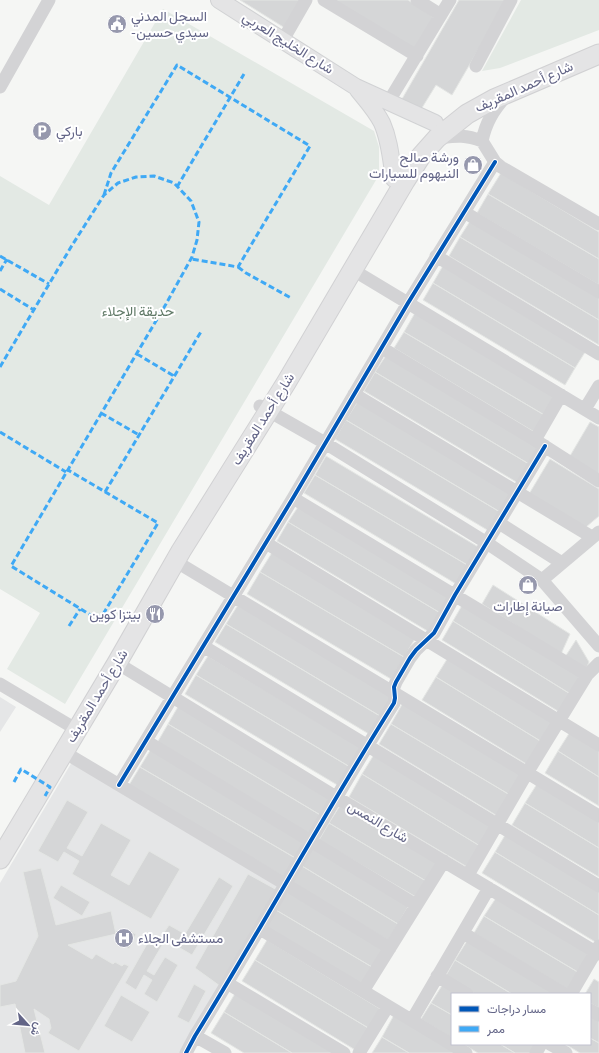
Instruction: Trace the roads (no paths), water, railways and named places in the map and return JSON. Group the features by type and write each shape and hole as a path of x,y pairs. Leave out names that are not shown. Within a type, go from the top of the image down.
{"highway":[{"name":"شارع أحمد المقريف","path":"2,847 69,725 264,408 353,270 405,181 451,109 503,81 599,42"},
{"name":"شارع أحمد المقريف","path":"2,847 64,752 117,663 394,178 414,148 436,131 510,92 599,54"}],"main road":[{"name":"شارع الخليج العربي","path":"219,0 356,87 436,131"},
{"name":"شارع الخليج العربي","path":"356,87 382,123 388,142 394,178"}],"street":[{"path":"0,87 49,0"},
{"path":"283,40 306,0"},
{"path":"324,0 416,56"},
{"path":"417,0 441,15"},
{"path":"392,96 450,0"},
{"path":"476,66 511,0"},
{"path":"482,141 490,116 510,92"},
{"path":"436,131 467,136 482,141 495,162 599,224"},
{"path":"119,785 293,498 436,256 495,162"},
{"path":"464,212 599,292"},
{"path":"436,256 599,354"},
{"path":"353,270 599,418"},
{"path":"382,348 540,443 599,481"},
{"path":"585,409 599,386"},
{"path":"354,394 517,493 595,534 542,580"},
{"path":"186,1053 336,797 394,703 396,694 394,687 410,658 416,650 434,633 455,595 517,493 561,395"},
{"path":"264,408 325,443 487,543 542,580 599,646"},
{"path":"293,498 587,675"},
{"path":"499,523 562,563"},
{"path":"266,543 599,745"},
{"path":"175,561 234,595 599,816"},
{"path":"203,646 599,886"},
{"name":"شارع النمس","path":"117,663 336,797 598,951"},
{"path":"468,875 559,720 587,675 599,663"},
{"path":"0,684 69,725"},
{"path":"146,741 416,905"},
{"path":"64,752 390,948"},
{"path":"363,991 444,861"},
{"path":"412,1020 489,888"},
{"path":"260,928 451,1044"},
{"path":"463,933 563,993"},
{"path":"572,993 598,951"},
{"path":"437,976 465,993"},
{"path":"227,983 344,1053"},
{"path":"359,1053 388,1006"},
{"path":"195,1036 225,1053"},
{"path":"453,1045 466,1053"},
{"path":"552,1045 566,1053"}],"place":[{"name":"السجل المدني -سيدي حسين","path":"117,24"},
{"name":"باركي","path":"42,131"},
{"name":"ورشة صالح النيهوم للسيارات","path":"473,165"},
{"name":"صيانة إطارات","path":"528,585"},
{"name":"بيتزا كوين","path":"155,614"},
{"name":"مستشفى الجلاء","path":"124,938"}],"park label":[{"name":"حديقة الإجلاء","path":"138,311"}]}
